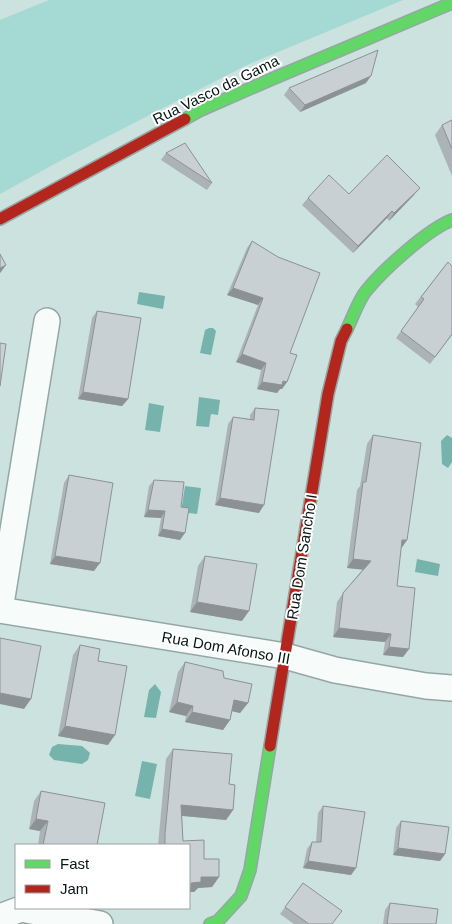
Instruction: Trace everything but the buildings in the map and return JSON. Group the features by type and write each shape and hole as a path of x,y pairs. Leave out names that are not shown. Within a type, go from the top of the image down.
{"street":[{"name":"Rua Vasco da Gama","path":"0,218 202,110 272,78 452,3"},
{"name":"Rua Dom Sancho I","path":"210,924 218,921 241,896 250,870 328,394 341,341 365,292 403,254 442,224 452,220"},
{"path":"0,610 47,321"},
{"name":"Rua Dom Afonso III","path":"0,610 286,656 335,670 426,686 452,688"},
{"path":"0,917 21,909 50,919 100,924"}],"shaded area":[{"path":"49,0 403,0 247,65 58,162 0,194 0,20"},
{"path":"139,292 165,296 163,309 137,304"},
{"path":"213,328 216,331 211,355 200,353 205,330"},
{"path":"199,397 220,400 218,415 211,414 209,427 196,426"},
{"path":"149,403 164,406 160,432 145,430"},
{"path":"447,435 452,438 452,462 448,468 442,464 441,441"},
{"path":"185,486 201,488 197,514 181,512"},
{"path":"417,559 440,564 438,576 415,572"},
{"path":"155,684 161,692 156,718 144,717 149,690"},
{"path":"58,744 82,746 90,753 88,760 82,764 54,760 49,755 52,747"},
{"path":"142,761 157,764 150,799 135,796"}],"traffic: fast":[{"path":"185,119 272,79 452,3"},
{"path":"347,329 360,299 374,282 419,241 452,220"},
{"path":"210,924 218,921 241,896 250,870 270,746"}],"traffic: jam":[{"path":"0,219 185,119"},
{"path":"270,746 328,394 341,341 347,329"}]}
